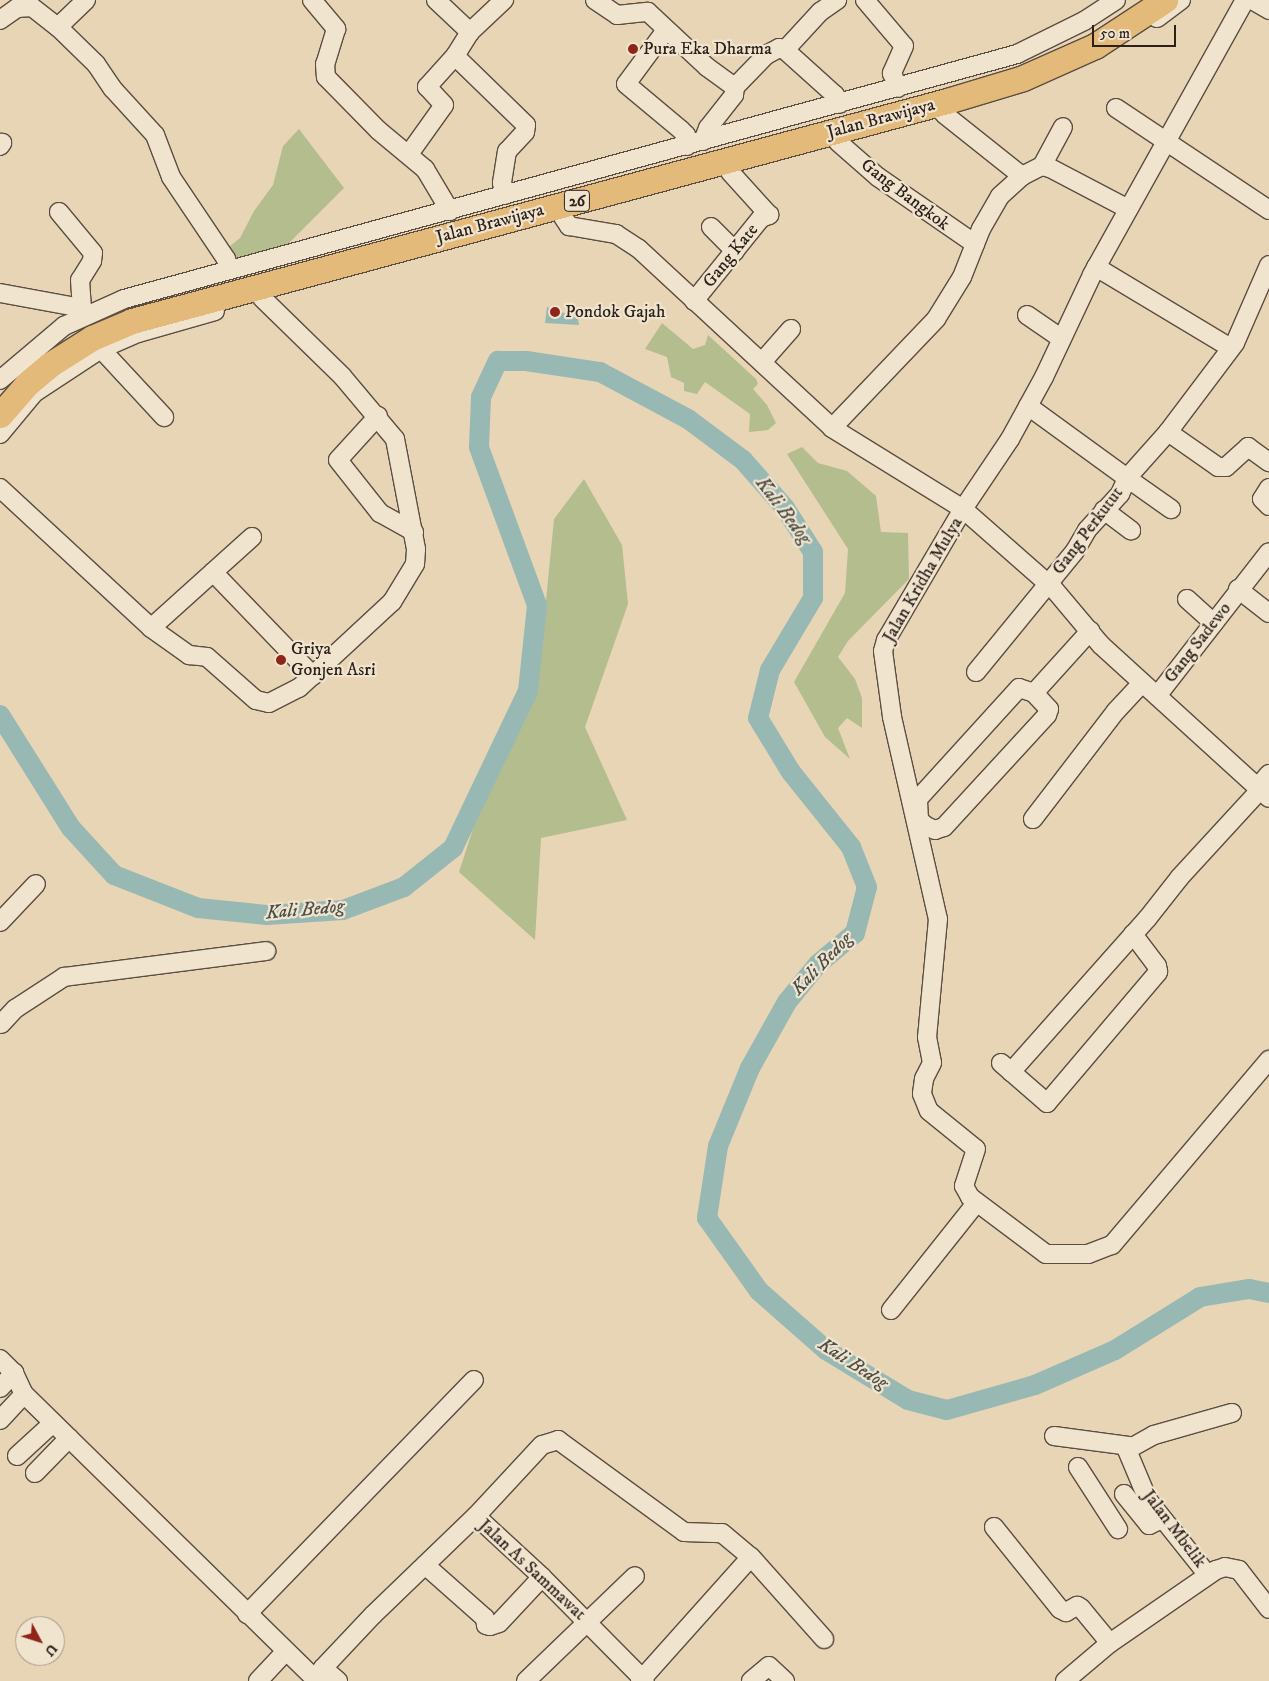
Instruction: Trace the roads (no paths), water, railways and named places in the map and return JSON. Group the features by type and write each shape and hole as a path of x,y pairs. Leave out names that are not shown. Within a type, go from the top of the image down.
{"highway":[{"name":"Jalan Brawijaya","path":"0,391 18,371 51,346 82,327 127,308 1018,65 1090,30 1138,0"},
{"name":"Jalan Brawijaya","path":"0,415 27,384 51,364 92,338 132,321 919,109 1024,78 1095,46 1165,0"}],"street":[{"path":"58,27 86,0"},
{"path":"312,0 336,29 325,64 326,77 378,130 409,154 432,177 450,211"},
{"path":"436,0 470,32"},
{"path":"409,154 444,105 427,87 455,56 470,32 504,0"},
{"path":"595,0 617,14 648,12 707,67 735,87"},
{"path":"785,50 820,12 837,0"},
{"path":"864,0 904,46 892,73 898,88"},
{"path":"0,380 39,344 84,311 1017,54 1084,21 1116,0"},
{"path":"0,434 34,393 101,349 138,333 944,114 1027,88 1102,53 1181,0"},
{"name":"Jalan Kridha Mulya","path":"976,1203 964,1186 976,1150 930,1111 922,1094 924,1079 932,1063 927,1037 938,919 892,717 883,651 886,640 963,509 1028,406 1096,267 1128,209 1167,145 1246,0"},
{"path":"1252,0 1269,10"},
{"path":"0,20 27,3 58,27 96,64 113,88 155,135 171,177 226,259 229,270"},
{"path":"666,30 626,84 695,144"},
{"path":"695,144 734,95 735,87 766,55 779,48 785,50 835,95 840,104"},
{"path":"455,56 526,124 525,132 507,151 502,183 505,195"},
{"path":"1116,108 1167,145 1227,180 1269,210"},
{"path":"944,114 1022,176"},
{"path":"832,428 936,319 962,277 975,244 1000,196 1022,176 1042,166 1063,127"},
{"name":"Gang Bangkok","path":"838,142 878,177 975,244"},
{"path":"1042,166 1128,209"},
{"name":"Gang Kate","path":"694,301 761,218 769,214 730,172"},
{"path":"59,212 92,253 92,260 80,280 84,311"},
{"path":"563,217 569,226 616,234 639,249 832,428 963,509 1049,584 1090,631 1142,683 1264,787 1180,877 1133,934 1006,1068 1047,1102 1158,972 1157,966 1133,934"},
{"path":"711,228 735,251"},
{"name":"Gang Perkutut","path":"976,672 1049,584 1104,510 1120,494 1127,478 1168,432 1231,348 1269,265"},
{"path":"1096,267 1231,348"},
{"path":"0,293 84,311"},
{"path":"0,488 151,628 189,655 207,658 256,700 264,703 280,699 313,676 392,602 415,564 414,532 395,439 378,416 262,298"},
{"path":"1027,315 1062,338"},
{"path":"762,362 791,329"},
{"path":"101,349 164,416"},
{"path":"1028,406 1171,509"},
{"path":"378,416 338,460 380,513 414,532"},
{"path":"1168,432 1214,466 1226,467 1248,447 1269,462"},
{"path":"1269,488 1262,500 1269,506"},
{"path":"1104,510 1131,530"},
{"path":"151,628 252,536"},
{"name":"Gang Sadewo","path":"1157,696 1238,589 1269,552"},
{"path":"213,572 313,676"},
{"path":"1238,589 1269,613"},
{"path":"1187,599 1214,623"},
{"path":"1034,692 1090,631"},
{"path":"1033,819 1110,719 1142,683"},
{"path":"1019,688 1034,692 1049,709 1048,715 944,827 935,830 926,826 919,820 918,799 1013,692 1019,688"},
{"path":"0,922 36,884"},
{"path":"0,1024 15,1009 64,977 266,951"},
{"path":"892,1310 976,1203 1046,1254 1063,1256 1088,1254 1112,1245 1269,1060"},
{"path":"0,1359 14,1373 24,1394 50,1426 247,1614 286,1651 318,1676 338,1681"},
{"path":"0,1388 14,1373"},
{"path":"247,1614 474,1380"},
{"path":"0,1420 24,1394"},
{"path":"1054,1436 1130,1446 1154,1435 1232,1413"},
{"path":"16,1456 50,1426"},
{"path":"476,1516 542,1445 558,1440 684,1532 722,1533 751,1557 824,1640"},
{"path":"35,1474 66,1441"},
{"name":"Jalan Mbelik","path":"1130,1446 1128,1455 1146,1496 1162,1519 1207,1574"},
{"path":"1078,1467 1118,1529"},
{"path":"1095,1492 1146,1496"},
{"path":"1124,1494 1149,1525 1162,1519"},
{"name":"Jalan As Sammawat","path":"318,1676 476,1516 587,1621 642,1680"},
{"path":"994,1527 1060,1609 1066,1612 1077,1606 1081,1608 1110,1644"},
{"path":"642,1680 751,1557"},
{"path":"425,1566 485,1618 486,1625 490,1626 499,1623 542,1577"},
{"path":"1065,1681 1110,1644 1207,1574 1225,1567 1239,1570 1269,1610"},
{"path":"526,1681 635,1576"},
{"path":"258,1681 286,1651"},
{"path":"751,1681 769,1666 785,1681"}],"water":[{"name":"Pondok Gajah","path":"547,307 578,318 579,325 545,323"}],"waterway":[{"name":"Kali Bedog","path":"0,715 71,828 114,875 198,908 267,915 343,910 404,887 453,848 528,691 537,605 479,447 481,397 498,361 526,361 600,372 688,419 743,460 785,508 813,552 813,598 770,670 758,718 791,772 851,847 867,887 855,933 818,964 787,1002 750,1068 718,1146 707,1218 759,1291 826,1350 908,1400 947,1410 1035,1385 1115,1350 1200,1297 1249,1289 1269,1293"}],"place":[{"name":"Pura Eka Dharma","path":"633,49"},
{"name":"Pondok Gajah","path":"555,312"},
{"name":"Griya Gonjen Asri","path":"281,660"}]}
